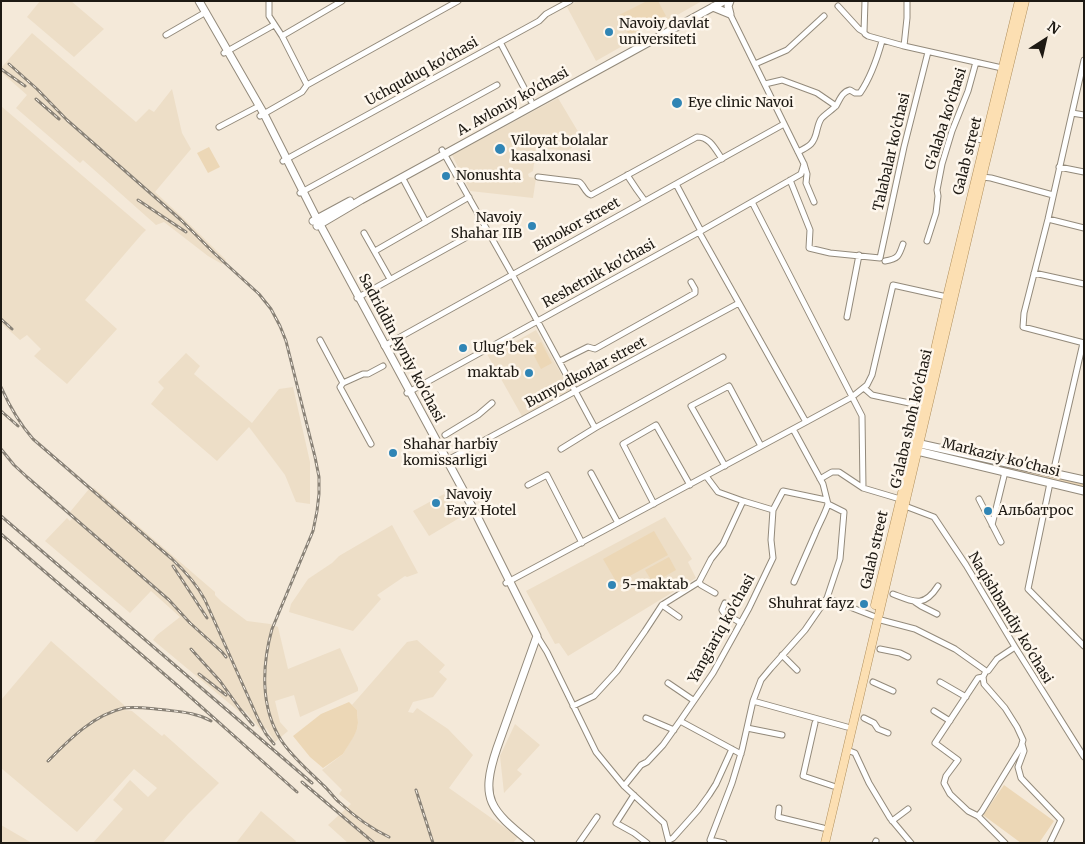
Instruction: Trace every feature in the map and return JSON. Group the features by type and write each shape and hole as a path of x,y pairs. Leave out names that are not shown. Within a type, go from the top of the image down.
{"main road":[{"name":"Sadriddin Ayniy ko'chasi","path":"195,1 204,13"},
{"name":"Sadriddin Ayniy ko'chasi","path":"199,1 262,115 317,223 358,297"},
{"name":"Galab street","path":"820,843 875,618 900,499 915,447 917,401 947,296 980,139 1002,68 1019,1"},
{"name":"G'alaba shoh ko'chasi","path":"825,843 875,618 905,506 915,447 1025,1"},
{"name":"A. Avloniy ko'chasi","path":"317,223 531,102 721,4"},
{"name":"A. Avloniy ko'chasi","path":"332,214 402,177 443,152 721,4"},
{"name":"Sadriddin Ayniy ko'chasi","path":"302,192 446,461 535,637"},
{"path":"310,205 314,209 332,214 327,237"},
{"name":"Markaziy ko'chasi","path":"915,447 1084,480"},
{"name":"Markaziy ko'chasi","path":"958,456 1006,472 1084,491"},
{"path":"526,843 494,814 488,804 485,781 487,766 535,637"},
{"path":"531,843 498,813 492,803 488,781 491,766 535,637"}],"street":[{"path":"270,1 269,16 282,36 307,85"},
{"path":"282,36 342,1"},
{"path":"262,115 302,92 307,85 458,1"},
{"name":"Uchquduq ko'chasi","path":"285,160 539,21 546,14 570,1"},
{"path":"864,32 865,1"},
{"path":"904,46 907,1"},
{"path":"721,4 755,64 804,164 806,183 814,202"},
{"path":"838,6 858,29 868,36 928,52 1002,68"},
{"path":"166,35 204,13"},
{"path":"755,64 787,50 824,16"},
{"path":"226,52 274,25"},
{"path":"798,152 810,146 815,139 818,124 822,117 836,106 846,91 850,90 860,93 873,71 882,41"},
{"path":"500,42 531,102"},
{"name":"Talabalar ko'chasi","path":"882,259 904,148 928,52"},
{"path":"1053,473 1084,343 1023,326 1024,313 1048,219 1084,61"},
{"name":"G'alaba ko'chasi","path":"927,241 936,213 937,190 942,164 952,130 968,91 976,62"},
{"path":"765,84 782,80 817,93 836,106"},
{"path":"302,192 497,85"},
{"path":"219,127 257,107"},
{"path":"1072,113 1084,116"},
{"name":"Binokor street","path":"384,346 784,124"},
{"path":"538,177 579,182 587,193 591,195 697,137 702,137 710,142 722,159"},
{"path":"443,152 560,361 595,428"},
{"name":"Reshetnik ko'chasi","path":"408,392 801,174 804,164"},
{"path":"1059,167 1084,172"},
{"path":"627,175 645,201"},
{"path":"402,177 426,222"},
{"path":"982,177 1053,195"},
{"path":"790,180 810,230 809,248 830,253 893,260 899,256 903,244"},
{"path":"676,184 739,303 806,422"},
{"path":"375,251 469,197"},
{"path":"752,202 862,416 863,488"},
{"path":"1048,219 1084,228"},
{"path":"358,297 485,227"},
{"path":"364,233 390,280"},
{"path":"847,317 859,255"},
{"path":"1034,273 1084,284"},
{"path":"560,361 588,347 594,349 695,293 691,282"},
{"path":"508,582 852,397 866,387 872,375 893,285 947,296"},
{"name":"Bunyodkorlar street","path":"446,461 739,303"},
{"path":"320,340 343,383"},
{"path":"561,450 595,428 723,357"},
{"path":"371,444 340,386 382,366"},
{"path":"725,466 691,406 729,386 761,446"},
{"path":"866,387 872,395 917,401"},
{"path":"445,435 478,415 492,403"},
{"path":"654,504 623,444 656,425 690,485"},
{"path":"793,429 823,484 827,502 794,582"},
{"path":"904,445 915,447"},
{"path":"820,479 832,472 839,472 863,488 900,499"},
{"path":"992,525 1006,472"},
{"path":"592,473 618,523"},
{"path":"528,485 547,475 582,543"},
{"path":"706,476 718,492 774,510"},
{"path":"1050,483 1028,589 1084,646"},
{"name":"Yangiariq ko'chasi","path":"624,786 641,765 647,762 663,745 674,730 713,673 740,623 773,558 771,540 774,510 783,491 827,502"},
{"path":"979,499 1001,542"},
{"path":"573,706 594,696 617,671 662,605 699,582 723,544 743,501"},
{"path":"724,843 710,840 732,784 753,701 761,680 805,630 827,598 840,559 844,512 827,502"},
{"name":"Naqishbandiy ko'chasi","path":"905,506 934,517 966,565 1084,757"},
{"path":"699,582 715,593"},
{"path":"915,602 932,595 938,586"},
{"path":"893,594 915,602 937,614"},
{"path":"827,598 875,618 915,629 955,649 986,671"},
{"path":"725,603 722,610 724,613 740,623"},
{"path":"662,605 679,617"},
{"path":"535,637 547,652 596,752 624,786 664,823 669,841 698,810 716,784 732,749"},
{"path":"1015,647 997,659 986,671 983,677 984,684 1005,708 1017,727 1024,750 1018,767 1021,778 1061,820 1050,843"},
{"path":"880,649 900,653 908,657"},
{"path":"782,655 797,670"},
{"path":"983,677 978,678 935,743 958,760 946,776 944,782 950,794 968,811 978,816 1005,843"},
{"path":"873,682 893,691"},
{"path":"940,682 966,697"},
{"path":"668,683 693,700"},
{"path":"753,701 847,727"},
{"path":"934,711 950,721"},
{"path":"646,718 674,730"},
{"path":"864,718 888,734"},
{"path":"680,721 741,754"},
{"path":"815,723 803,776 833,786"},
{"path":"747,728 782,736"},
{"path":"978,816 1022,742"},
{"path":"847,750 855,753 869,783 892,822 911,843"},
{"path":"634,795 616,823 647,843"},
{"path":"779,808 778,817 823,828"},
{"path":"892,822 908,809"},
{"path":"579,843 597,817"}],"shaded area":[{"path":"40,1 71,1 104,29 74,57 27,17"},
{"name":"Navoiy davlat universiteti","path":"577,1 702,1 656,27 650,26 631,36 633,40 596,61 567,7"},
{"path":"647,1 658,1 666,16 629,35 619,15"},
{"path":"32,33 136,122 149,109 154,112 172,89 182,133 191,149 155,192 226,260 222,264 208,256 164,222 156,225 83,160 80,163 16,108 27,95 1,72 1,68"},
{"name":"Viloyat bolalar kasalxonasi","path":"558,98 583,140 567,151 536,147 533,171 528,174 529,177 536,178 533,198 470,191 452,155"},
{"path":"1,106 146,230 85,300 117,329 67,384 34,356 41,349 27,335 20,340 1,323"},
{"path":"209,147 220,167 208,173 197,153"},
{"name":"maktab","path":"536,330 571,391 523,418 487,354 497,348 499,351"},
{"path":"541,342 552,363 541,369 530,348"},
{"path":"186,353 200,366 194,374 252,423 279,389 293,387 310,462 310,504 296,502 285,475 249,427 217,461 151,404 164,388 158,382"},
{"path":"964,455 1084,483 1084,487 963,458"},
{"path":"94,488 215,592 215,595 222,602 247,621 278,627 288,669 340,648 358,691 300,717 294,695 275,701 280,722 288,731 275,742 266,728 262,731 245,711 242,714 153,640 180,617 151,591 130,613 45,541 67,518 70,521 74,516 70,512 89,489"},
{"path":"444,494 448,501 451,500 461,517 429,536 413,511"},
{"name":"5-maktab","path":"665,517 692,559 688,562 696,578 568,656 559,643 555,644 526,591"},
{"path":"392,525 418,573 405,576 377,595 381,599 353,631 289,612 291,604 308,579 339,556"},
{"path":"654,531 668,555 617,583 603,559"},
{"path":"669,557 676,570 653,583 645,570"},
{"path":"417,640 445,665 439,672 447,679 433,697 413,702 408,712 413,713 417,708 448,729 473,755 449,788 518,837 513,843 348,843 328,825 351,804 339,794 342,790 322,770 343,754 357,729 357,710 352,705 407,642"},
{"path":"51,641 124,705 125,710 132,711 162,736 164,734 219,783 188,814 164,841 165,843 93,843 123,809 113,800 130,780 148,797 157,788 134,769 77,832 1,768 1,700"},
{"path":"349,702 357,710 357,729 343,754 323,768 310,757 293,736 321,714"},
{"path":"515,724 540,745 517,770 522,774 504,793 500,756"},
{"path":"1004,785 1054,821 1039,843 1021,843 983,815"},
{"path":"261,811 296,841 295,843 236,843"},
{"path":"1,825 32,843 1,843"}],"railway":[{"path":"9,64 67,120 181,220 259,294 271,309 280,326 286,341 315,457 319,477 319,494 313,531 272,629 266,657 266,700 274,727 290,752 356,817 389,837"},
{"path":"1,69 25,86"},
{"path":"36,99 59,119"},
{"path":"138,200 186,232"},
{"path":"1,319 12,329"},
{"path":"1,387 15,414 33,439 172,559 194,583 205,600 259,721 274,744"},
{"path":"1,411 18,426"},
{"path":"1,449 27,477 169,600 226,657"},
{"path":"1,516 312,783"},
{"path":"1,534 178,686 297,792"},
{"path":"173,566 207,618"},
{"path":"191,649 220,681 253,725"},
{"path":"199,674 226,695"},
{"path":"48,761 92,722 113,711 124,708 139,707 184,712 211,721"},
{"path":"302,782 374,843"},
{"path":"416,790 433,843"}],"place":[{"name":"Navoiy davlat universiteti","path":"609,32"},
{"name":"Eye clinic Navoi","path":"677,103"},
{"name":"Viloyat bolalar kasalxonasi","path":"500,149"},
{"name":"Nonushta","path":"446,176"},
{"name":"Navoiy Shahar IIB","path":"532,226"},
{"name":"Ulug'bek","path":"463,348"},
{"name":"maktab","path":"529,373"},
{"name":"Shahar harbiy komissarligi","path":"393,453"},
{"name":"Navoiy Fayz Hotel","path":"436,503"},
{"name":"Альбатрос","path":"988,511"},
{"name":"5-maktab","path":"612,585"},
{"name":"Shuhrat fayz","path":"864,604"}]}
